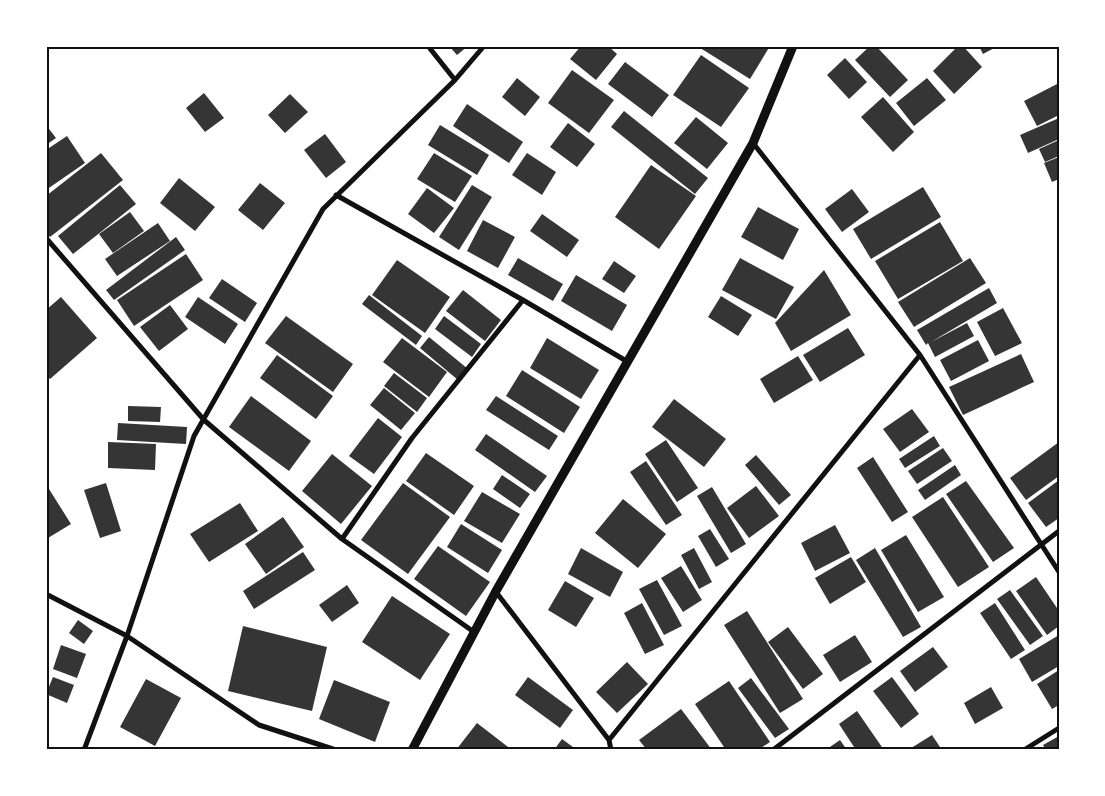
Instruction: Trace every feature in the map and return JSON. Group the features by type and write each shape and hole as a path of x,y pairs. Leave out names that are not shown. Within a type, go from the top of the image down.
{"street":[{"path":"428,46 455,80"},
{"path":"84,750 127,636 194,436 323,209 455,80 484,46"},
{"path":"412,750 496,591 753,143 793,46"},
{"path":"753,143 920,355 1059,572"},
{"path":"336,195 523,300 628,362"},
{"path":"46,238 204,420 342,539 474,632"},
{"path":"342,539 412,438 523,300"},
{"path":"609,740 920,355"},
{"path":"773,750 1059,531"},
{"path":"496,591 609,740 611,750"},
{"path":"46,594 127,636 259,725 336,750"},
{"path":"1024,750 1059,728"}],"building":[{"path":"449,46 468,46 457,55"},
{"path":"581,46 608,46 617,54 596,80 570,59"},
{"path":"697,46 770,46 750,79"},
{"path":"870,46 876,46 908,80 890,97 855,60"},
{"path":"958,46 963,46 982,67 954,94 933,71"},
{"path":"979,46 998,46 983,54"},
{"path":"701,55 749,88 721,127 673,95"},
{"path":"845,58 867,82 849,99 827,75"},
{"path":"625,62 669,95 652,117 608,84"},
{"path":"572,70 614,100 589,133 548,103"},
{"path":"517,78 540,97 525,116 502,97"},
{"path":"927,78 946,100 914,126 896,103"},
{"path":"1059,83 1059,115 1037,126 1024,101"},
{"path":"204,93 224,118 205,132 186,108"},
{"path":"290,94 308,112 285,133 268,115"},
{"path":"883,97 914,132 893,152 861,117"},
{"path":"467,104 523,142 509,163 453,126"},
{"path":"624,111 708,178 695,194 611,127"},
{"path":"696,117 728,143 707,169 674,143"},
{"path":"1059,118 1059,139 1028,153 1020,135"},
{"path":"568,123 595,144 577,167 550,147"},
{"path":"46,125 56,138 46,145"},
{"path":"440,125 489,155 477,175 428,145"},
{"path":"325,134 346,162 326,178 304,150"},
{"path":"67,136 85,163 46,190 46,150"},
{"path":"1059,140 1059,156 1045,162 1039,149"},
{"path":"101,153 123,180 50,237 46,232 46,196"},
{"path":"434,153 472,176 455,202 417,179"},
{"path":"527,153 556,172 542,195 512,175"},
{"path":"1059,157 1059,179 1052,182 1044,163"},
{"path":"651,165 696,196 659,249 615,217"},
{"path":"179,178 215,207 195,231 160,203"},
{"path":"260,183 285,203 263,230 238,210"},
{"path":"120,185 136,204 73,254 58,236"},
{"path":"472,185 492,197 459,250 439,237"},
{"path":"923,187 941,217 871,259 853,229"},
{"path":"427,188 454,208 434,233 408,214"},
{"path":"852,189 869,212 842,232 825,209"},
{"path":"758,207 799,229 783,260 741,237"},
{"path":"130,212 144,231 113,253 99,234"},
{"path":"542,214 579,240 567,257 530,231"},
{"path":"483,220 515,237 498,268 467,251"},
{"path":"940,222 963,261 898,299 875,261"},
{"path":"158,223 170,241 117,276 105,259"},
{"path":"176,237 185,250 114,300 106,290"},
{"path":"186,254 203,280 134,326 117,300"},
{"path":"518,258 563,284 553,301 508,275"},
{"path":"740,258 794,287 776,319 722,290"},
{"path":"970,258 986,283 914,327 898,302"},
{"path":"397,260 450,297 425,333 372,295"},
{"path":"614,261 636,276 624,293 602,279"},
{"path":"824,270 851,315 791,351 775,323"},
{"path":"576,275 627,305 612,331 561,301"},
{"path":"222,279 257,303 245,322 209,298"},
{"path":"989,288 997,303 931,342 967,323 974,336 935,357 928,343 926,345 917,330"},
{"path":"463,290 501,320 485,341 446,311"},
{"path":"369,295 422,336 416,345 362,304"},
{"path":"721,296 752,315 738,336 708,317"},
{"path":"61,297 97,338 50,379 46,375 46,310"},
{"path":"198,297 238,324 225,344 185,317"},
{"path":"170,305 188,329 159,351 140,327"},
{"path":"1003,308 1022,343 995,356 977,322"},
{"path":"286,316 353,364 333,392 265,343"},
{"path":"444,316 481,344 472,357 435,329"},
{"path":"848,328 865,355 820,382 803,355"},
{"path":"429,337 468,369 458,380 420,348"},
{"path":"402,338 447,372 429,397 383,362"},
{"path":"547,338 599,370 581,399 530,368"},
{"path":"978,340 989,361 951,381 940,360"},
{"path":"1021,354 1034,382 963,415 949,387"},
{"path":"277,355 333,396 316,419 260,378"},
{"path":"798,356 813,380 774,403 760,379"},
{"path":"522,370 580,407 564,433 506,396"},
{"path":"394,373 427,398 417,412 384,386"},
{"path":"384,388 415,413 401,430 370,405"},
{"path":"251,396 311,441 289,471 229,427"},
{"path":"496,396 558,436 549,450 486,410"},
{"path":"674,399 726,439 704,467 652,427"},
{"path":"128,406 161,407 160,422 128,421"},
{"path":"912,409 929,432 900,452 883,429"},
{"path":"378,418 402,437 374,474 349,456"},
{"path":"118,423 187,427 186,444 117,440"},
{"path":"486,434 547,476 535,492 475,450"},
{"path":"934,436 940,446 905,468 899,459"},
{"path":"666,440 698,488 677,502 645,454"},
{"path":"108,442 156,444 155,470 108,468"},
{"path":"1059,442 1059,476 1026,500 1010,478"},
{"path":"943,448 952,461 917,484 908,471"},
{"path":"426,453 474,486 454,515 406,481"},
{"path":"332,454 372,486 341,524 302,491"},
{"path":"756,455 791,495 779,505 745,465"},
{"path":"873,457 908,512 892,522 857,468"},
{"path":"646,461 682,515 666,525 630,472"},
{"path":"955,465 961,475 925,500 918,490"},
{"path":"502,475 530,494 520,508 493,489"},
{"path":"1059,480 1059,518 1046,527 1028,503"},
{"path":"966,481 1014,548 993,562 946,494"},
{"path":"106,483 121,531 100,538 84,490"},
{"path":"403,483 450,517 408,574 361,540"},
{"path":"756,486 779,516 749,538 727,508"},
{"path":"712,487 746,544 731,553 697,496"},
{"path":"49,489 71,524 48,538 46,535 46,491"},
{"path":"482,492 520,514 502,543 464,521"},
{"path":"943,497 989,567 958,587 912,517"},
{"path":"623,499 666,534 638,568 595,533"},
{"path":"240,503 258,531 209,562 190,534"},
{"path":"283,517 304,547 266,574 245,544"},
{"path":"461,524 502,550 488,573 447,547"},
{"path":"835,525 850,553 815,571 801,543"},
{"path":"710,529 729,559 716,567 698,536"},
{"path":"906,535 944,597 918,612 881,550"},
{"path":"438,546 490,582 466,616 414,579"},
{"path":"581,548 623,572 610,597 568,574"},
{"path":"694,548 712,582 699,589 681,555"},
{"path":"875,548 921,627 903,637 856,560"},
{"path":"303,552 315,570 254,609 243,591"},
{"path":"851,557 866,582 830,604 815,578"},
{"path":"681,566 702,600 683,612 661,578"},
{"path":"1036,577 1059,611 1059,626 1047,635 1016,591"},
{"path":"657,580 682,626 664,635 639,589"},
{"path":"565,581 594,598 576,627 548,610"},
{"path":"347,585 359,603 332,622 319,605"},
{"path":"1010,590 1043,636 1030,645 997,599"},
{"path":"392,596 450,634 420,680 362,642"},
{"path":"642,603 664,645 645,654 624,613"},
{"path":"995,603 1025,650 1011,659 980,613"},
{"path":"747,611 803,699 780,713 724,625"},
{"path":"78,620 93,631 84,644 69,633"},
{"path":"243,626 327,647 312,711 228,691"},
{"path":"788,627 823,674 803,689 768,642"},
{"path":"855,635 872,662 840,682 823,655"},
{"path":"1059,635 1059,666 1032,682 1019,659"},
{"path":"61,645 86,654 77,678 53,669"},
{"path":"933,647 948,667 915,692 900,671"},
{"path":"627,662 648,684 617,713 596,692"},
{"path":"1059,670 1059,705 1052,709 1037,684"},
{"path":"53,677 74,685 67,703 46,694"},
{"path":"528,677 573,710 560,728 515,695"},
{"path":"892,677 919,714 901,728 873,691"},
{"path":"751,678 789,729 775,738 738,688"},
{"path":"146,679 181,698 155,746 120,727"},
{"path":"334,680 390,702 375,742 319,719"},
{"path":"729,681 770,742 758,750 726,750 695,704"},
{"path":"991,687 1003,708 975,724 964,703"},
{"path":"681,709 712,750 647,750 639,740"},
{"path":"857,711 884,750 856,750 839,724"},
{"path":"477,723 512,750 456,750"},
{"path":"932,735 942,750 908,750"},
{"path":"1059,736 1059,750 1046,750 1043,745"},
{"path":"562,739 577,750 554,750"},
{"path":"840,740 847,750 827,749"}]}
